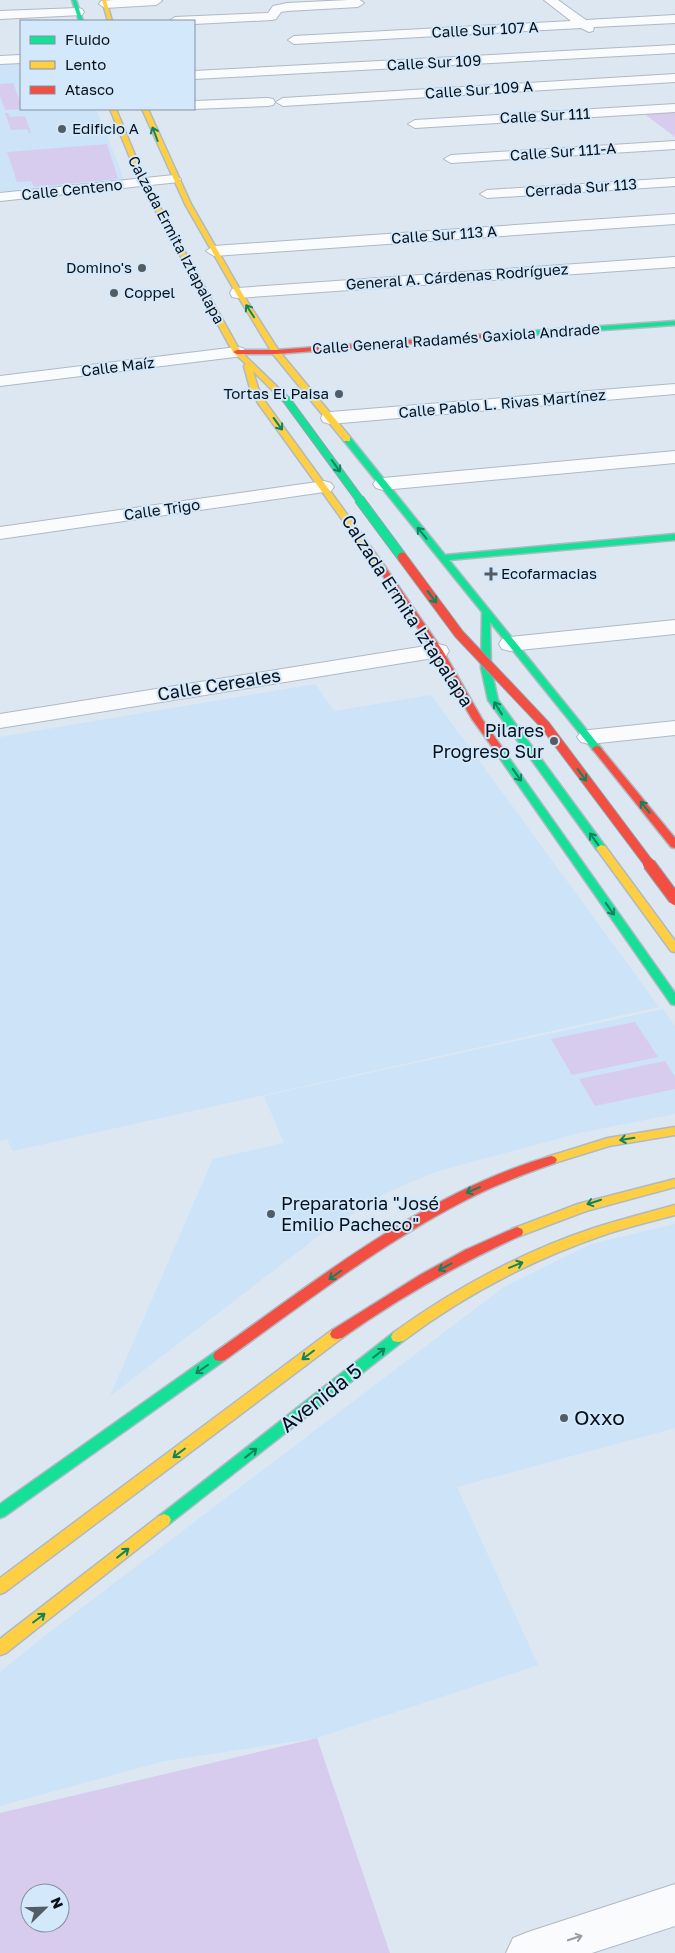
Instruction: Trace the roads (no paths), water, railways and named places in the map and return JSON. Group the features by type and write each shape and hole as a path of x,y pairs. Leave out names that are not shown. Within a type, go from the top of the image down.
{"main road":[{"path":"104,2 110,20"},
{"name":"Calzada Ermita Iztapalapa","path":"113,110 142,182 242,359 262,403 324,487 438,651 478,719 675,1001"},
{"name":"Calzada Ermita Iztapalapa","path":"145,110 155,155 174,179 238,293 276,352 510,644 589,737 675,845"},
{"path":"131,156 155,155"},
{"path":"157,208 188,205"},
{"name":"Calle General Radamés Gaxiola Andrade","path":"242,359 276,352 675,323"},
{"name":"Calzada Ermita Iztapalapa","path":"242,359 270,382 286,399 459,634 545,725 675,900"},
{"path":"442,558 675,537"},
{"name":"Calzada Ermita Iztapalapa","path":"485,613 488,684 493,700 507,722 675,949"},
{"path":"0,1512 399,1230 464,1194 532,1166 608,1142 675,1132"},
{"path":"0,1587 330,1338 412,1284 494,1242 574,1209 623,1194 675,1183"},
{"name":"Avenida 5","path":"0,1648 432,1311 510,1268 594,1233 675,1210"}],"street":[{"path":"266,0 272,16"},
{"path":"550,0 675,89"},
{"path":"104,2 156,1 160,15"},
{"path":"272,16 276,10 287,7 358,3"},
{"path":"0,16 78,11"},
{"path":"194,20 272,16"},
{"name":"Calle Sur 107 A","path":"294,40 675,19"},
{"name":"Calle Sur 109","path":"195,76 675,49"},
{"path":"0,60 20,59"},
{"name":"Calle Sur 109 A","path":"283,102 675,78"},
{"path":"195,105 268,102"},
{"name":"Calle Sur 111","path":"415,124 675,108"},
{"path":"634,111 675,141"},
{"name":"Calle Sur 111-A","path":"451,159 675,145"},
{"name":"Calle Centeno","path":"0,197 174,179"},
{"name":"Cerrada Sur 113","path":"487,194 675,182"},
{"name":"Calle Sur 113 A","path":"214,251 675,219"},
{"name":"General A. Cárdenas Rodríguez","path":"238,293 675,262"},
{"name":"Calle Maíz","path":"0,381 242,359"},
{"name":"Calle Pablo L. Rivas Martínez","path":"330,418 675,389"},
{"path":"383,484 675,457"},
{"name":"Calle Trigo","path":"0,533 324,487"},
{"path":"510,644 675,627"},
{"name":"Calle Cereales","path":"0,721 438,651"},
{"path":"589,737 675,728"},
{"path":"528,1953 675,1905"}],"place":[{"name":"Edificio A","path":"62,129"},
{"name":"Domino's","path":"142,268"},
{"name":"Coppel","path":"114,293"},
{"name":"Tortas El Paisa","path":"339,394"},
{"name":"Ecofarmacias","path":"491,574"},
{"name":"Pilares Progreso Sur","path":"554,741"},
{"name":"Preparatoria \"José Emilio Pacheco\"","path":"271,1214"},
{"name":"Oxxo","path":"564,1418"}]}
